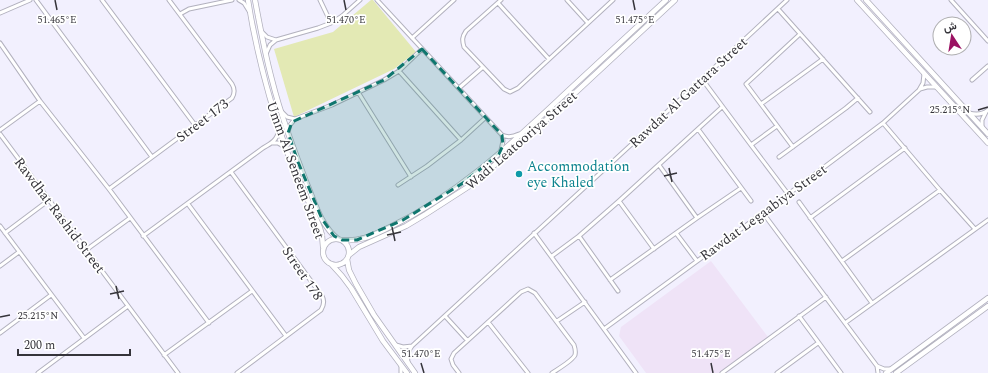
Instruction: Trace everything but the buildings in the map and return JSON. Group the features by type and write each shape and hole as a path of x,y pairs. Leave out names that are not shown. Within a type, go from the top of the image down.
{"street":[{"path":"0,13 30,0"},
{"path":"36,0 152,157"},
{"path":"102,0 195,125"},
{"name":"Street 173","path":"109,189 232,98 234,91 232,84 169,0"},
{"path":"180,14 189,9 232,0"},
{"path":"239,0 246,6 250,14"},
{"name":"Umm Al Seneem Street","path":"248,0 261,68 286,148 297,177 320,228 323,247"},
{"name":"Umm Al Seneem Street","path":"255,0 272,81 298,162 322,219 331,232 340,240"},
{"path":"320,0 331,22"},
{"path":"266,55 270,45 276,40 318,28 331,22 342,16 360,0"},
{"path":"377,0 502,135 512,137 522,133"},
{"path":"412,38 454,0"},
{"path":"566,0 588,23"},
{"path":"549,59 499,1 466,31 462,39 464,46 483,67 504,89 510,92 518,88 613,0"},
{"name":"Wadi Leatooriya Street","path":"348,257 359,247 406,226 470,185 546,120 675,0"},
{"name":"Rawdat Al Gattara Street","path":"412,346 787,0"},
{"path":"858,0 988,143"},
{"path":"866,0 988,134"},
{"path":"951,0 988,41"},
{"name":"Wadi Leatooriya Street","path":"340,240 357,240 365,238 403,220 439,200 463,183 499,154 664,1"},
{"path":"778,9 870,112"},
{"path":"261,30 267,37 276,40"},
{"path":"793,147 746,84 800,34"},
{"path":"0,43 40,101 109,189 209,323"},
{"path":"288,133 290,125 295,119 332,105 384,80 399,71 422,49"},
{"path":"761,104 823,59"},
{"path":"972,80 988,66"},
{"path":"459,88 483,67"},
{"path":"399,71 461,140"},
{"path":"919,90 924,82 924,74"},
{"path":"702,79 788,194"},
{"path":"919,90 927,87 936,87"},
{"name":"Rawdat Legaabiya Street","path":"604,329 883,123 919,90"},
{"path":"358,92 411,177"},
{"path":"779,157 858,98"},
{"path":"0,130 40,101"},
{"path":"552,256 579,236 619,201 722,106"},
{"path":"281,111 287,117 295,119"},
{"path":"969,113 978,114 987,111"},
{"path":"982,128 982,120 987,111"},
{"path":"398,185 427,166 461,140 485,118"},
{"path":"883,123 975,229"},
{"path":"751,145 777,126"},
{"path":"143,236 263,148 272,143 276,138 279,127"},
{"path":"698,129 751,201"},
{"name":"Rawdhat Rashid Street","path":"0,134 178,373"},
{"path":"499,154 503,145 502,135"},
{"path":"272,143 280,144 286,148"},
{"path":"810,218 905,148"},
{"path":"659,165 697,218"},
{"name":"Street 178","path":"231,172 324,300 324,307 321,310 237,373"},
{"path":"610,280 741,188"},
{"path":"842,261 940,190"},
{"path":"5,233 49,200"},
{"path":"619,201 654,249"},
{"path":"798,202 872,303"},
{"path":"188,204 286,336"},
{"path":"763,213 876,366 878,373"},
{"path":"86,250 130,218"},
{"path":"845,323 988,220"},
{"path":"0,226 84,338"},
{"path":"534,233 636,373"},
{"path":"676,233 696,261"},
{"path":"579,236 618,291"},
{"path":"407,373 380,335 351,288 332,265 324,260 322,256 323,247 329,241 340,240 348,246 349,270 356,284 374,315 415,373"},
{"path":"0,266 19,252"},
{"path":"332,265 336,266 344,263 348,257"},
{"path":"459,373 453,365 451,359 454,352 521,292 528,289 535,293 574,345 575,353 572,359 552,373"},
{"path":"164,355 252,291"},
{"path":"0,333 52,296"},
{"path":"722,373 826,297"},
{"path":"886,373 988,298"},
{"path":"556,321 584,302"},
{"path":"38,373 128,306"},
{"path":"896,373 988,306"},
{"path":"445,316 467,340"},
{"path":"799,316 841,373"},
{"path":"488,322 528,373"},
{"path":"777,373 818,343"},
{"path":"394,344 403,347 412,346"},
{"path":"408,364 409,350 412,346"},
{"path":"401,366 401,373"},
{"path":"876,366 884,369 893,368"},
{"path":"558,369 561,373"}],"highlighted area":[{"path":"422,49 502,135 503,145 499,154 463,183 403,220 357,240 342,240 334,236 322,219 298,162 288,133 292,122 384,80"}],"shaded area":[{"path":"711,261 768,337 719,373 646,373 619,336 621,327"}],"green space":[{"path":"371,0 373,0 416,52 394,69 294,117 274,49 333,32"}],"place":[{"name":"Accommodation eye Khaled","path":"519,174"}]}
